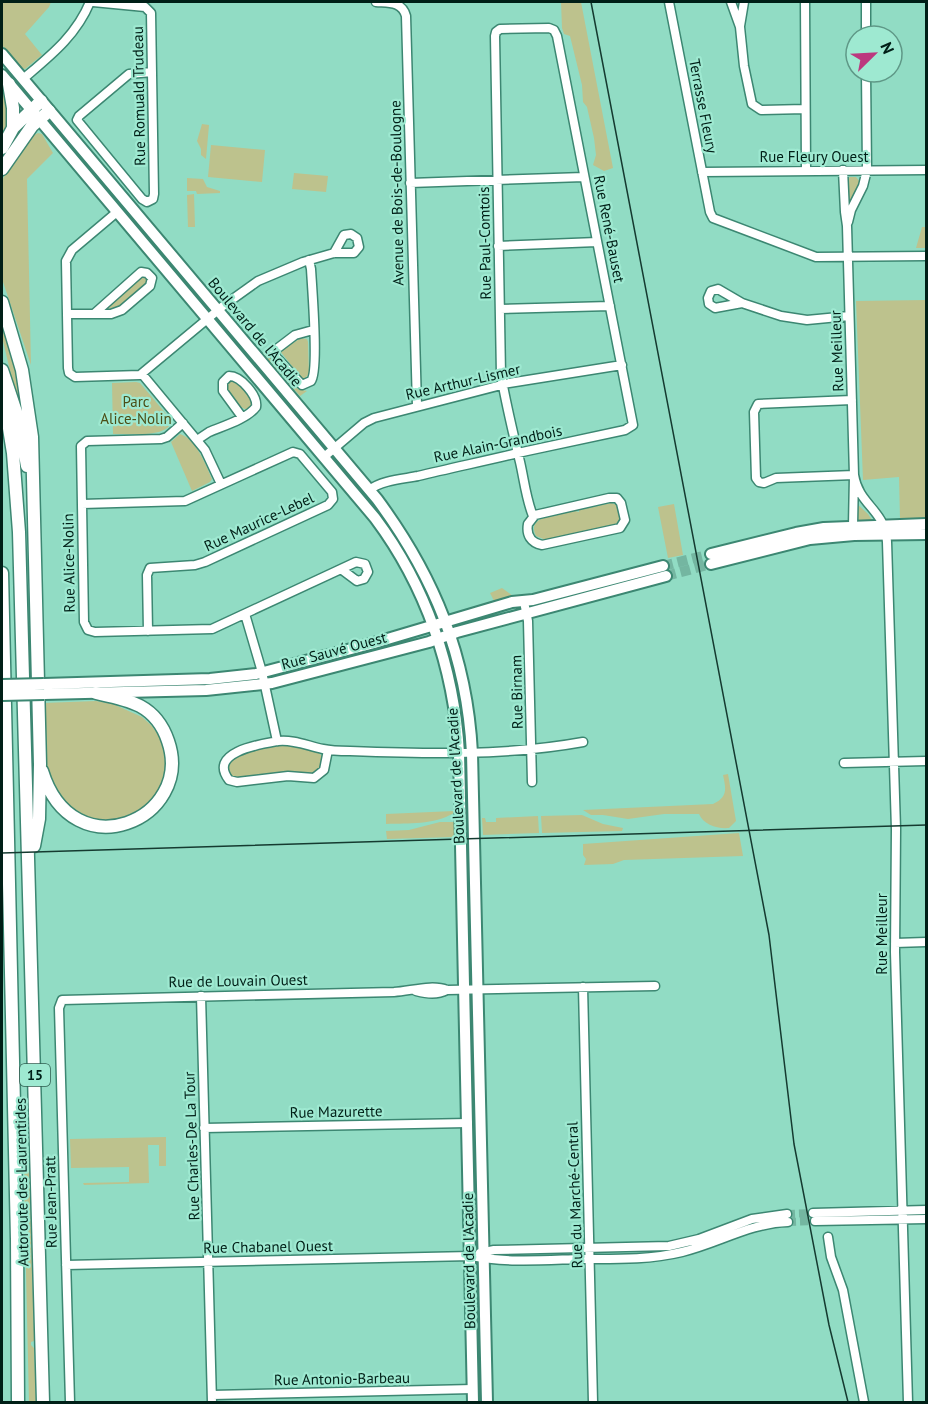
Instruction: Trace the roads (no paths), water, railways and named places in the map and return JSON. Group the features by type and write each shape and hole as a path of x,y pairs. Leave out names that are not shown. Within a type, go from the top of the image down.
{"highway":[{"path":"5,79 13,108 13,128"},
{"path":"2,148 13,128 41,101"},
{"path":"2,169 20,142 49,111"},
{"path":"2,302 20,359 29,407 33,452 40,764 39,819 30,874"},
{"path":"2,370 19,421 33,497"},
{"name":"Autoroute des Laurentides","path":"2,385 12,446 18,514 30,874 43,1402"},
{"name":"Autoroute des Laurentides","path":"2,573 19,1402"},
{"path":"40,764 46,785 56,802 69,815 89,824 110,826 129,822 144,815 159,800 167,785 171,764 169,744 160,725 139,705 96,693"}],"main road":[{"name":"Boulevard de l'Acadie","path":"2,54 369,490 415,555 446,621 467,701 472,753 487,1402"},
{"name":"Boulevard de l'Acadie","path":"5,79 366,507 390,539 417,588 438,639 453,696 459,753 473,1402"},
{"path":"927,524 885,530 855,535 810,539 711,559 801,531 853,526 885,530 927,534"},
{"name":"Rue Sauvé Ouest","path":"2,685 96,693 206,690 438,639 526,607 664,571"},
{"name":"Rue Sauvé Ouest","path":"2,695 44,689 264,678 512,602 526,607"}],"street":[{"name":"Rue Romuald Trudeau","path":"92,2 143,7 149,10 152,72 154,194 150,201 142,199 79,125 77,119 129,74 152,72"},
{"path":"23,79 69,38 92,2"},
{"name":"Avenue de Bois-de-Boulogne","path":"376,2 398,4 405,14 417,406"},
{"name":"Terrasse Fleury","path":"669,2 711,216 718,221 808,255 848,258"},
{"path":"731,2 740,27 744,66 753,106 761,110 805,110"},
{"path":"740,27 744,2"},
{"path":"805,2 806,170"},
{"path":"866,2 866,24"},
{"name":"Rue Paul-Comtois","path":"533,516 614,498 621,503 625,520 620,528 542,545 533,542 528,534 528,524 533,516 501,375 495,33 503,29 548,28 554,30 557,36"},
{"name":"Rue René-Bauset","path":"557,36 633,421 632,427"},
{"path":"847,226 871,179 867,170 866,84"},
{"name":"Rue Meilleur","path":"843,170 847,226 852,400 853,526"},
{"name":"Rue Fleury Ouest","path":"702,172 927,170"},
{"path":"410,183 585,177"},
{"path":"117,212 72,250 66,258 68,368 71,375 87,377 142,374 258,281 284,269 334,253"},
{"path":"498,246 597,242"},
{"path":"848,258 927,256"},
{"path":"309,260 313,330 314,376 311,381 303,385 298,383 276,357 274,351 295,335 313,330"},
{"path":"66,314 111,314 120,311 150,286 152,278 147,273 141,272 95,313"},
{"path":"742,303 775,315 803,320 849,316"},
{"path":"500,309 610,306"},
{"name":"Rue Arthur-Lismer","path":"324,457 369,420 503,385 622,364"},
{"path":"81,504 181,502 221,484 209,457 197,440 142,374"},
{"path":"197,440 207,433 242,417 254,410 256,400 237,378 229,376 223,382 222,389 242,417"},
{"path":"852,400 758,404 754,412 756,478 759,482 764,483 776,478 854,475"},
{"name":"Rue Alice-Nolin","path":"183,423 167,437 161,439 84,442 80,450 85,626 88,630 95,632 209,629 341,569"},
{"name":"Rue Alain-Grandbois","path":"369,490 380,484 632,427"},
{"name":"Rue Maurice-Lebel","path":"148,631 147,574 150,568 202,564 326,506 332,501 331,491 300,454 295,452 221,484"},
{"name":"Rue Meilleur","path":"854,475 861,494 882,519 885,530 896,842 895,943 908,1402"},
{"name":"Rue Birnam","path":"526,607 532,782"},
{"path":"245,614 264,678 277,741"},
{"path":"328,750 323,772 312,778 288,776 234,782 226,775 225,763 237,751 277,741 328,750 459,753 532,751 583,742"},
{"path":"844,763 927,761"},
{"path":"895,943 927,942"},
{"name":"Rue de Louvain Ouest","path":"61,1001 66,999 416,991 426,987 440,987 447,990 655,986"},
{"name":"Rue du Marché-Central","path":"584,987 593,1402"},
{"name":"Rue Charles-De La Tour","path":"201,996 212,1399"},
{"name":"Rue Jean-Pratt","path":"61,1001 59,1008 70,1402"},
{"name":"Rue Mazurette","path":"204,1128 468,1123"},
{"path":"814,1217 903,1215 927,1210"},
{"path":"903,1215 927,1219"},
{"name":"Rue Chabanel Ouest","path":"66,1265 484,1255 533,1261 666,1255 706,1245 754,1226 787,1218 752,1219 705,1237 676,1245 494,1250 484,1255"},
{"path":"828,1237 831,1257 842,1288 864,1402"},
{"name":"Rue Antonio-Barbeau","path":"212,1399 473,1389"}],"tunnel":[{"path":"663,566 711,554"},
{"path":"666,576 711,564"},
{"path":"787,1214 813,1213"},
{"path":"788,1222 815,1221"}],"railway":[{"path":"591,2 769,935 794,1144 829,1325 848,1402"},
{"path":"2,853 926,825"}],"park label":[{"name":"Parc Alice-Nolin","path":"136,410"}]}
